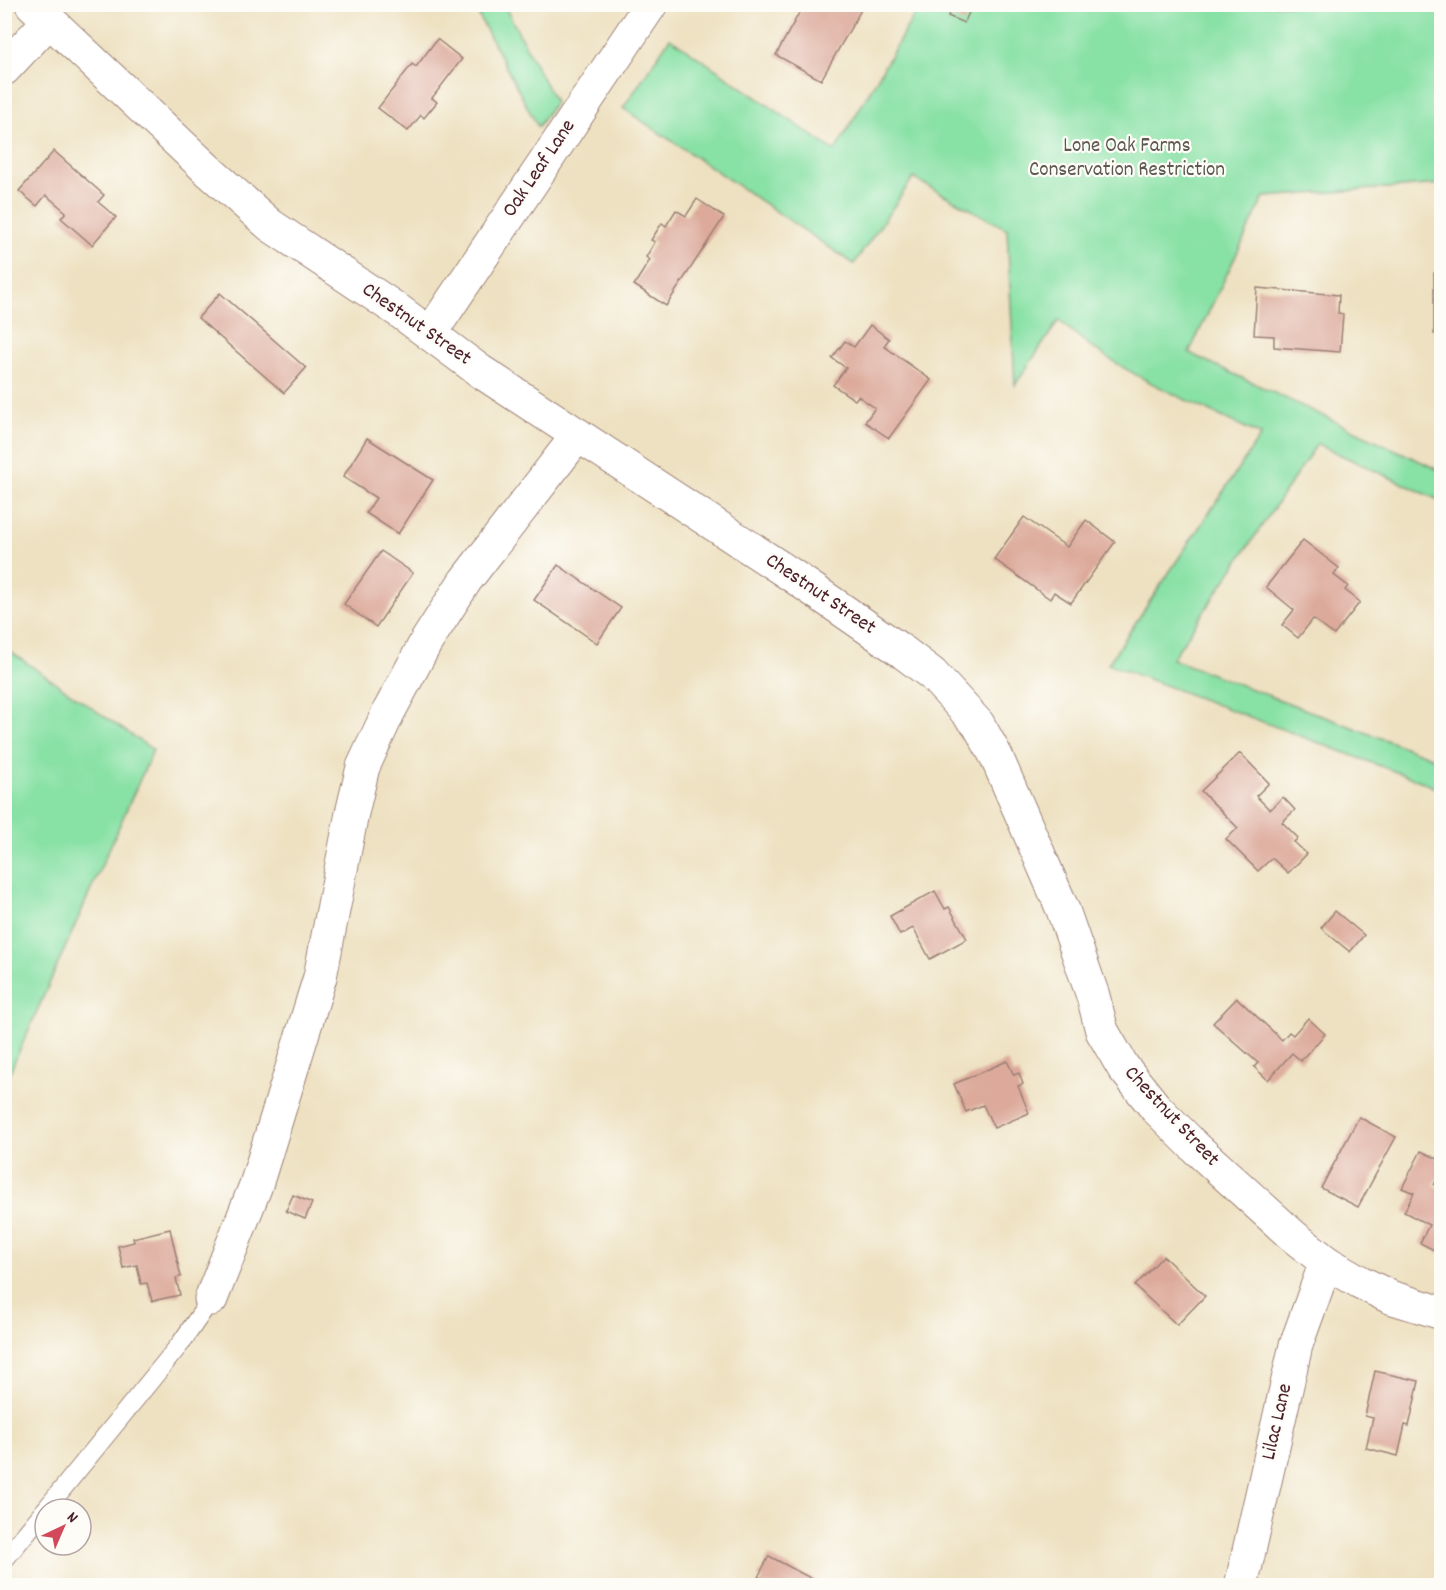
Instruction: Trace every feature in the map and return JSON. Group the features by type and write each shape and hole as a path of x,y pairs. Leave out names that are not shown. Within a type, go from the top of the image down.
{"street":[{"name":"Oak Leaf Lane","path":"430,334 651,4"},
{"name":"Chestnut Street","path":"41,13 210,172 270,225 430,334 480,371 860,622 932,674 978,724 996,756 1063,910 1093,996 1102,1031 1123,1068 1155,1107 1196,1148 1293,1236 1326,1262 1390,1297 1442,1313"},
{"path":"4,69 41,13"},
{"path":"210,1299 256,1185 320,977 363,767 388,713 426,642 459,590 578,435"},
{"name":"Lilac Lane","path":"1241,1586 1296,1345 1326,1262"}],"lane":[{"path":"57,1497 181,1343 210,1299"},
{"path":"4,1560 33,1525"}],"green space":[{"path":"473,5 504,5 555,102 538,127"},
{"name":"Lone Oak Farms Conservation Restriction","path":"920,5 1441,5 1441,184 1264,197 1189,353 1441,471 1441,501 1317,444 1172,659 1431,757 1441,762 1441,791 1423,782 1108,664 1261,435 1181,398 1130,371 1081,339 1059,320 1015,385 1007,229 913,178 854,264 623,108 670,38 835,151"},
{"path":"5,648 153,750 5,1083"}],"building":[{"path":"804,4 857,4 862,8 821,80 776,55"},
{"path":"953,4 973,4 964,23 948,16"},
{"path":"437,39 462,59 432,98 437,102 424,118 421,115 408,131 378,108 412,64 416,67"},
{"path":"54,151 104,195 98,202 116,217 92,245 61,218 66,212 46,195 37,206 19,191"},
{"path":"697,199 724,217 666,306 634,285 650,260 646,257 655,242 651,240 662,223 666,226 676,210 686,216"},
{"path":"1434,273 1442,273 1442,334 1434,334"},
{"path":"1257,288 1339,295 1338,313 1343,314 1340,352 1274,347 1274,336 1254,335"},
{"path":"220,293 306,368 284,393 198,318"},
{"path":"870,325 889,339 884,346 931,380 889,438 865,422 875,408 858,396 855,400 833,385 846,368 832,358 845,341 854,347"},
{"path":"367,438 433,480 398,534 366,513 376,498 343,477"},
{"path":"1024,517 1067,547 1086,520 1115,542 1071,603 1054,592 1050,599 994,559"},
{"path":"1303,540 1339,568 1334,575 1348,586 1345,590 1360,602 1334,635 1313,619 1298,638 1282,625 1294,610 1266,587"},
{"path":"381,551 413,573 376,627 344,604"},
{"path":"558,565 621,608 597,643 534,600"},
{"path":"1240,753 1269,783 1256,796 1270,810 1283,797 1295,810 1282,822 1298,838 1294,842 1307,854 1288,873 1272,858 1258,871 1226,839 1238,828 1201,791"},
{"path":"935,891 945,909 949,907 967,939 930,959 913,928 900,935 890,916"},
{"path":"1335,911 1364,935 1350,952 1321,928"},
{"path":"1237,998 1282,1040 1289,1032 1293,1035 1308,1018 1325,1034 1301,1061 1292,1053 1268,1080 1254,1067 1258,1063 1213,1023"},
{"path":"1007,1061 1014,1075 1019,1073 1023,1084 1018,1086 1029,1113 994,1128 983,1105 966,1112 954,1084"},
{"path":"1359,1117 1396,1137 1358,1207 1321,1188"},
{"path":"1421,1151 1442,1161 1442,1171 1434,1185 1442,1189 1442,1254 1420,1243 1429,1225 1404,1212 1414,1193 1402,1188"},
{"path":"293,1195 312,1203 305,1219 286,1211"},
{"path":"170,1229 181,1277 176,1278 180,1295 152,1301 147,1283 141,1284 137,1265 123,1268 118,1246 134,1242 133,1238"},
{"path":"1163,1256 1205,1296 1177,1325 1135,1286"},
{"path":"1375,1371 1419,1381 1409,1426 1405,1425 1398,1456 1366,1448 1373,1418 1365,1416"},
{"path":"769,1556 816,1581 814,1586 759,1586 763,1579 758,1577"}]}
